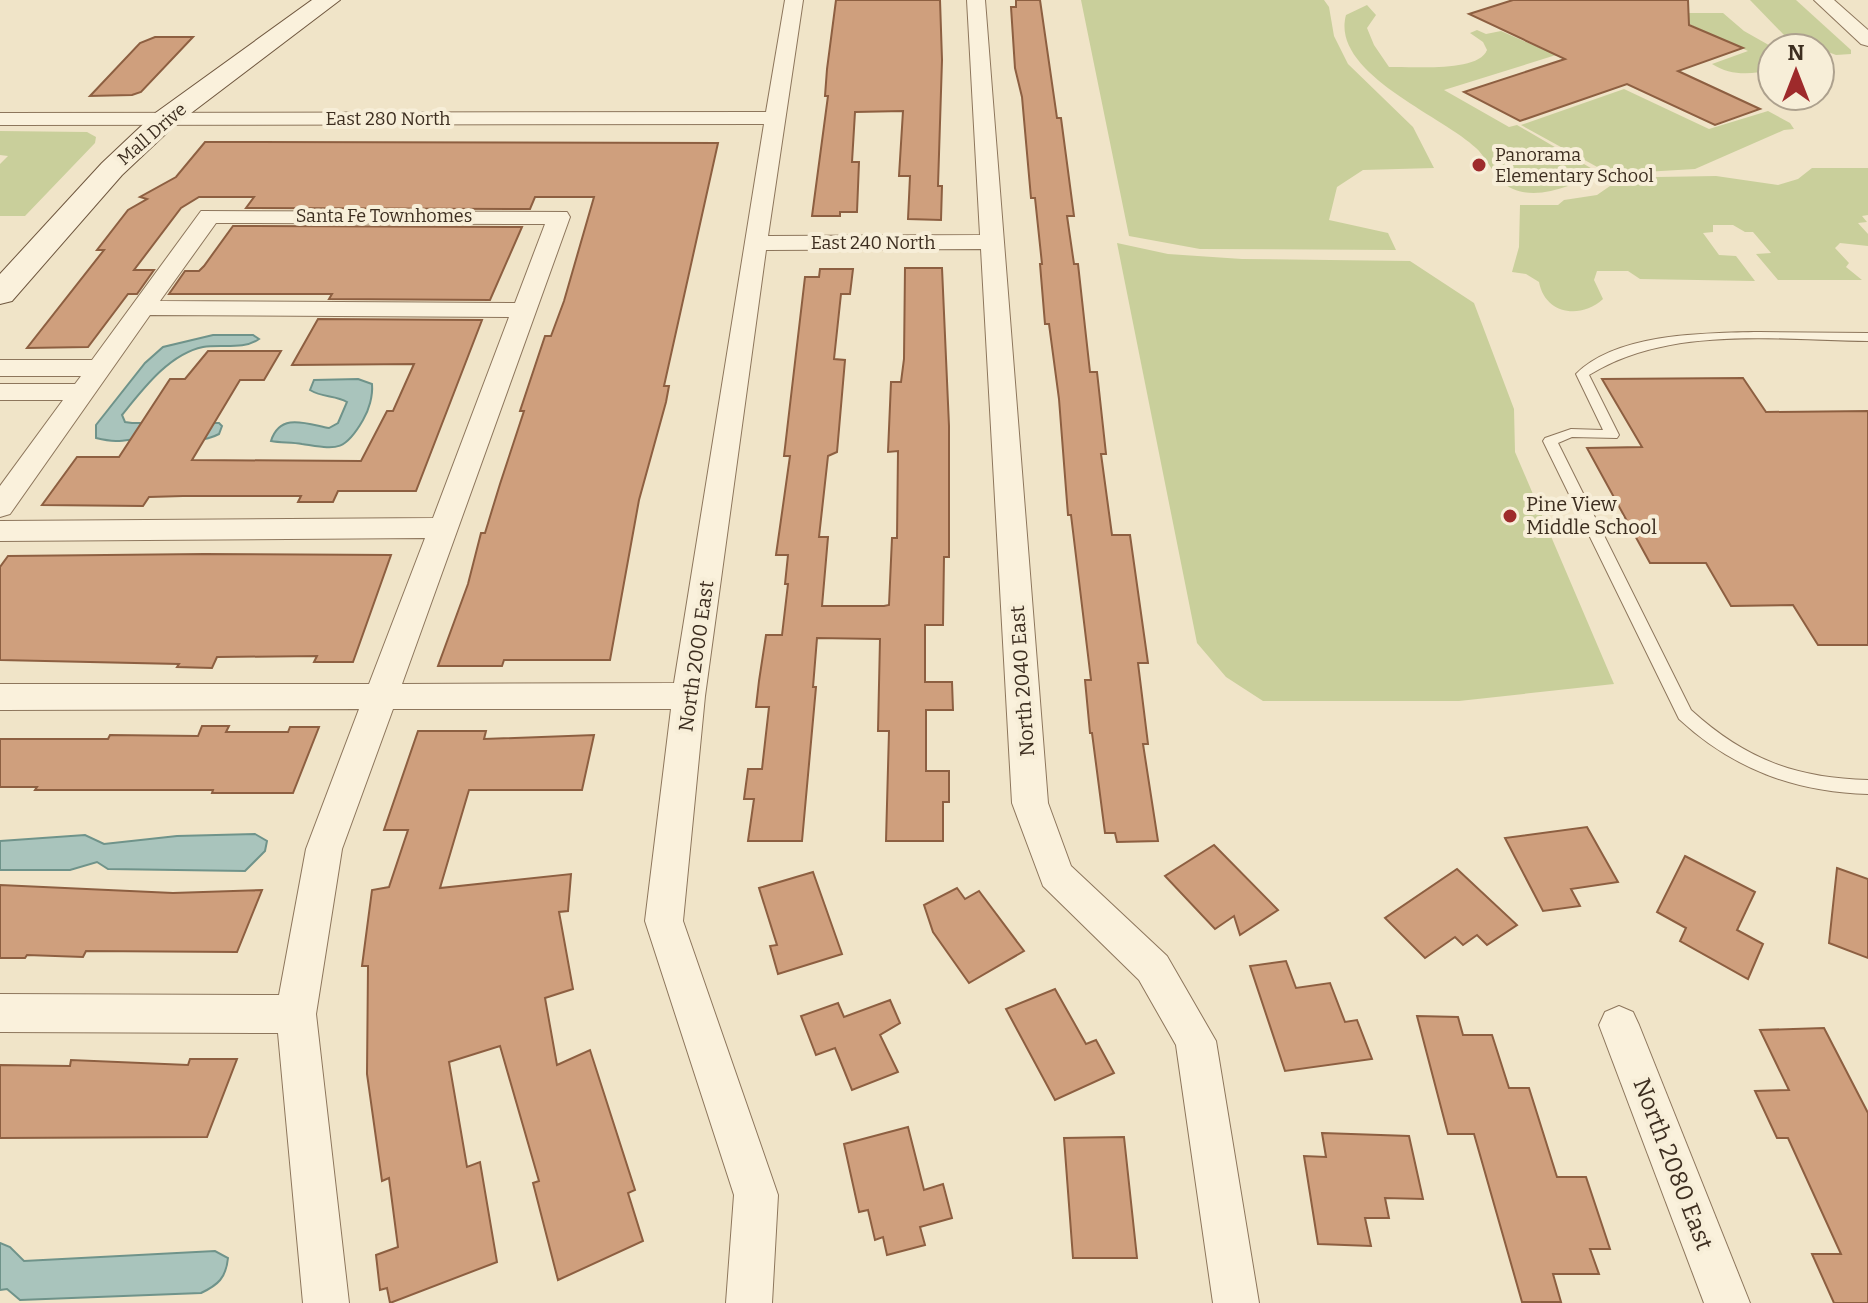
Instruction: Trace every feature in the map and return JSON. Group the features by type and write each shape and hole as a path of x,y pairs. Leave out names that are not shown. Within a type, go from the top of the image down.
{"main road":[{"name":"Mall Drive","path":"0,294 112,169 164,120 328,0"}],"street":[{"name":"North 2000 East","path":"749,1303 756,1195 664,921 689,696 794,0"},
{"name":"North 2040 East","path":"976,0 1030,803 1056,875 1153,968 1196,1041 1236,1303"},
{"path":"1823,0 1868,40"},
{"name":"East 280 North","path":"0,119 775,118"},
{"name":"Santa Fe Townhomes","path":"142,308 209,216 559,217 524,310"},
{"name":"East 240 North","path":"755,243 992,242"},
{"path":"0,507 142,308 524,310 324,849 296,1014 326,1303"},
{"path":"0,368 99,368"},
{"path":"0,392 82,392"},
{"path":"0,531 442,528"},
{"path":"0,697 689,696"},
{"path":"0,1013 296,1014"},
{"name":"North 2080 East","path":"1619,1025 1727,1303"}],"lane":[{"path":"1868,337 1691,338 1596,361 1582,374 1612,435 1571,433 1550,441 1685,714 1709,739 1778,774 1803,783 1836,788 1868,787"}],"green space":[{"path":"1081,0 1324,0 1329,7 1334,36 1348,64 1413,127 1434,168 1363,170 1337,187 1329,220 1388,233 1396,250 1200,249 1129,236"},
{"path":"1750,0 1796,0 1831,32 1781,32"},
{"path":"1367,5 1376,15 1367,28 1389,67 1443,67 1471,62 1487,50 1483,42 1470,33 1477,30 1486,34 1501,31 1556,55 1444,90 1509,127 1517,125 1601,174 1546,192 1524,192 1507,186 1476,148 1393,91 1371,74 1355,56 1346,36 1346,15"},
{"path":"1665,13 1723,13 1756,38 1756,72 1742,73 1719,68 1712,64 1748,51"},
{"path":"1836,36 1851,50 1851,54 1836,55"},
{"path":"1624,89 1709,129 1770,112 1790,123 1794,129 1784,130 1695,169 1610,174 1521,125"},
{"path":"0,131 87,132 96,137 95,143 25,216 0,216 0,164 8,156 0,155"},
{"path":"1812,168 1868,168 1868,215 1862,216 1867,222 1858,223 1868,234 1868,246 1840,243 1835,248 1849,263 1846,267 1862,280 1778,280 1756,254 1771,253 1753,232 1745,232 1733,225 1713,225 1713,232 1703,233 1719,255 1736,256 1755,281 1640,279 1628,271 1597,271 1594,280 1603,299 1594,306 1574,311 1556,307 1548,301 1539,282 1526,274 1512,272 1519,247 1520,205 1558,205 1564,200 1597,195 1610,186 1657,177 1716,176 1778,185 1798,179"},
{"path":"1117,243 1168,254 1242,259 1410,261 1474,303 1514,409 1515,452 1614,684 1459,701 1263,701 1226,677 1197,643"}],"water":[{"path":"213,335 253,335 259,339 239,346 203,347 179,357 158,374 122,415 125,422 132,423 219,423 222,426 219,434 202,440 147,438 117,441 96,438 96,425 145,363 163,347"},
{"path":"358,379 372,384 371,398 363,420 344,443 331,447 271,441 275,432 288,423 329,428 338,423 347,402 310,390 314,380"},
{"path":"255,834 267,841 265,851 245,871 108,869 97,862 70,870 0,870 0,841 85,835 104,844 177,836"},
{"path":"0,1243 10,1247 24,1261 215,1251 228,1258 220,1280 201,1293 20,1300 7,1289 0,1290"}],"building":[{"path":"836,0 940,0 942,60 938,186 942,186 941,220 908,219 910,176 899,176 903,111 855,112 852,162 859,162 857,212 840,212 840,216 812,216 828,96 825,96 827,69"},
{"path":"1016,0 1040,0 1057,118 1061,118 1074,216 1067,216 1074,264 1078,264 1090,372 1097,372 1106,454 1101,454 1112,535 1130,535 1148,663 1138,663 1148,744 1143,744 1158,841 1117,842 1115,833 1105,833 1090,733 1085,680 1091,680 1071,515 1068,515 1059,399 1049,324 1045,324 1035,198 1031,198 1022,97 1015,68 1011,7 1016,7"},
{"path":"1513,0 1688,0 1689,25 1743,48 1678,71 1756,107 1756,110 1715,125 1627,84 1520,121 1464,92 1565,59 1469,14"},
{"path":"155,37 193,37 141,92 90,96 140,43"},
{"path":"205,142 718,143 664,386 669,386 666,402 639,500 610,660 504,660 502,666 438,666 468,584 481,533 485,533 545,336 551,336 564,301 594,197 535,197 530,209 246,208 254,197 199,197 181,208 134,270 154,270 137,294 128,294 88,347 27,348 104,250 97,250 128,210 147,199 140,197 176,177"},
{"path":"233,226 522,227 490,300 329,299 332,294 169,294 185,271 199,271 204,266"},
{"path":"905,268 942,268 949,426 949,557 944,557 943,625 925,625 925,682 952,682 953,710 926,710 926,771 949,771 949,802 943,802 943,841 886,841 889,731 878,731 880,639 817,638 813,687 816,687 802,841 748,841 754,799 744,799 748,769 762,769 769,707 756,707 766,635 782,635 788,584 785,584 788,555 776,555 790,456 784,456 805,277 819,277 820,269 853,269 850,294 841,294 834,359 845,360 837,452 828,456 819,537 828,537 822,606 884,606 889,605 892,538 897,538 898,451 888,452 891,382 901,382 904,359"},
{"path":"318,319 482,320 416,491 338,491 333,502 298,502 301,496 183,496 149,497 143,506 42,505 77,457 119,457 170,379 185,379 208,351 281,351 264,380 240,380 192,460 361,461 387,411 393,411 414,364 292,365"},
{"path":"1743,378 1766,412 1868,411 1868,645 1818,645 1793,605 1731,606 1706,563 1650,563 1587,448 1642,447 1602,379"},
{"path":"391,555 353,662 314,662 317,656 217,657 212,668 177,667 179,664 0,660 0,567 8,556"},
{"path":"202,726 229,726 226,732 288,732 290,727 319,727 293,793 0,787 0,739 198,736"},
{"path":"418,731 486,731 484,739 594,735 582,790 469,790 440,888 571,874 568,911 559,912 573,989 545,998 557,1065 590,1050 635,1190 628,1193 643,1241 558,1280 533,1183 539,1181 500,1046 449,1062 467,1167 480,1162 497,1262 390,1303 387,1288 380,1290 376,1255 398,1247 389,1178 382,1181 367,1074 368,966 362,966 372,890 389,887 408,830 384,830"},
{"path":"1587,827 1618,882 1571,889 1580,906 1543,911 1505,838"},
{"path":"1214,845 1278,910 1240,935 1234,916 1215,929 1165,876"},
{"path":"1685,856 1755,892 1737,930 1763,944 1748,979 1680,941 1686,928 1657,912"},
{"path":"1837,868 1868,879 1868,958 1829,943"},
{"path":"1457,869 1517,925 1487,945 1477,935 1463,945 1455,937 1425,958 1385,918"},
{"path":"813,872 842,954 778,974 770,946 777,945 759,888"},
{"path":"0,885 173,893 262,890 237,952 86,951 83,957 27,955 25,958 0,958"},
{"path":"957,888 965,899 979,891 1024,951 969,983 933,932 924,905"},
{"path":"1286,961 1296,988 1330,983 1345,1022 1357,1020 1372,1059 1285,1071 1250,966"},
{"path":"1055,989 1086,1044 1096,1040 1114,1073 1055,1100 1006,1009"},
{"path":"890,1000 900,1023 880,1035 898,1072 852,1090 835,1048 816,1055 801,1016 838,1003 844,1017"},
{"path":"1417,1016 1458,1017 1463,1035 1492,1035 1509,1088 1529,1088 1557,1177 1586,1177 1610,1249 1590,1249 1599,1274 1553,1274 1561,1302 1522,1302 1474,1134 1448,1134"},
{"path":"1824,1028 1868,1113 1868,1303 1834,1303 1812,1254 1841,1254 1788,1138 1777,1138 1755,1091 1789,1090 1760,1030"},
{"path":"190,1059 237,1059 207,1137 0,1138 0,1065 70,1066 71,1060 188,1065"},
{"path":"908,1127 924,1190 943,1184 952,1218 920,1227 925,1245 887,1255 883,1237 875,1240 868,1210 859,1212 844,1144"},
{"path":"1322,1133 1409,1136 1423,1199 1385,1198 1389,1218 1365,1218 1371,1246 1318,1244 1304,1156 1326,1157"},
{"path":"1124,1137 1137,1258 1073,1258 1064,1138"}],"place":[{"name":"Panorama Elementary School","path":"1479,165"},
{"name":"Pine View Middle School","path":"1510,516"}]}
